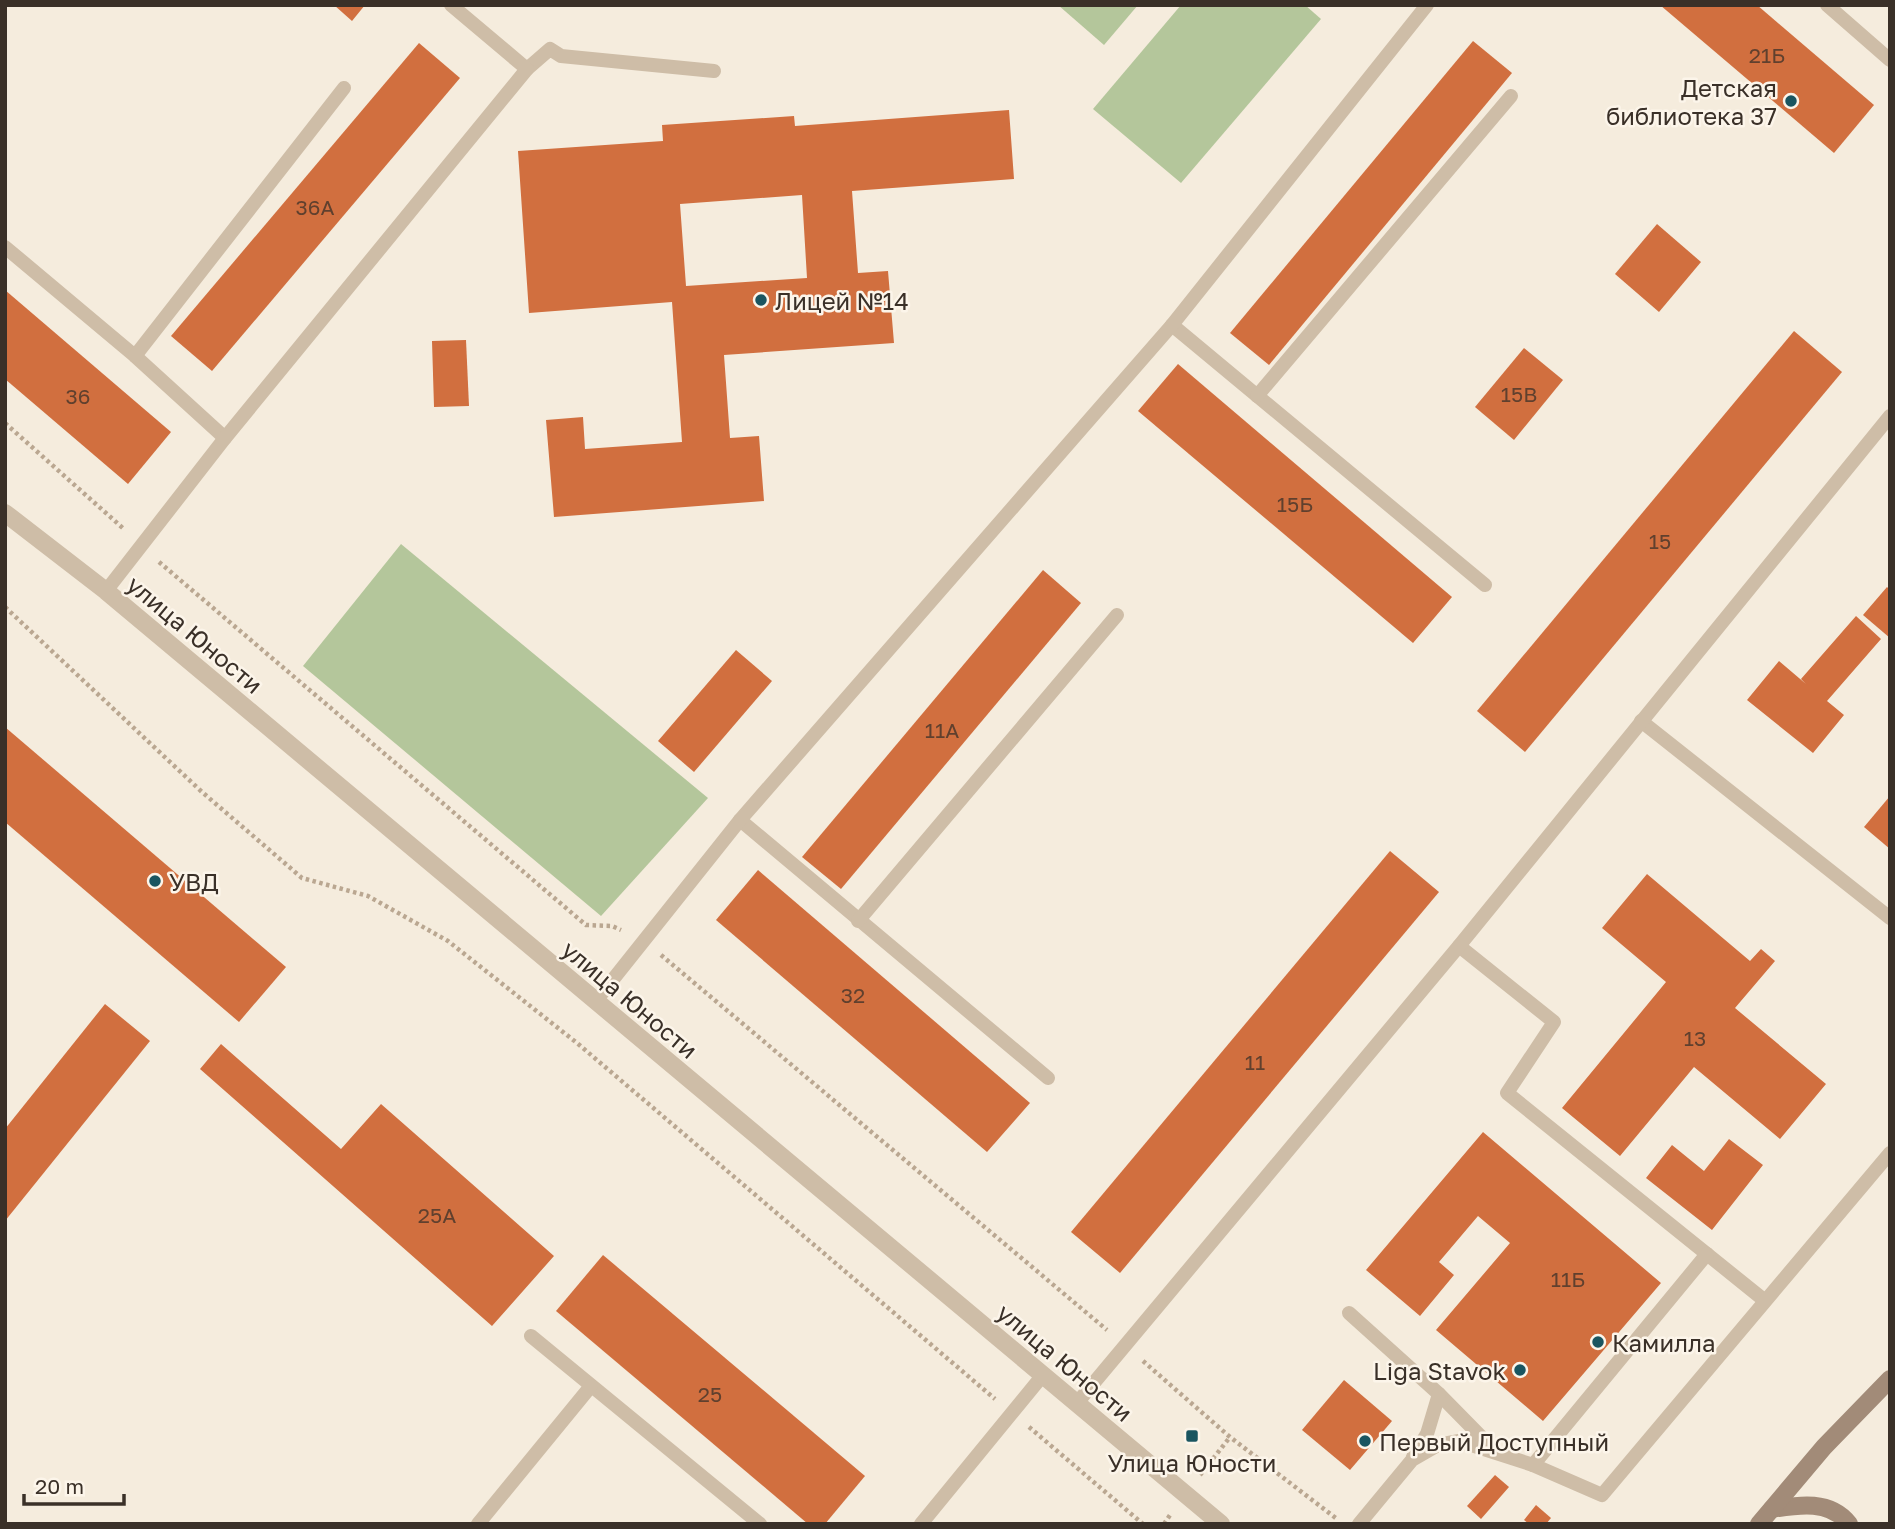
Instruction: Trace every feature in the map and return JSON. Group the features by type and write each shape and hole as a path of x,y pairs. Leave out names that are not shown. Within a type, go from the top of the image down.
{"main road":[{"path":"1759,1524 1824,1447 1890,1379"},
{"path":"1772,1510 1802,1504 1825,1507 1849,1524"}],"street":[{"name":"улица Юности","path":"5,513 106,591 1221,1524"}],"lane":[{"path":"451,5 527,69"},
{"path":"595,1002 740,820 1172,325 1427,5"},
{"path":"1827,5 1890,60"},
{"path":"106,591 225,438 527,69 550,49 561,57 714,71"},
{"path":"135,356 344,88"},
{"path":"1258,396 1511,96"},
{"path":"5,247 135,356 225,438"},
{"path":"1172,325 1485,585"},
{"path":"1077,1403 1458,946 1890,416"},
{"path":"858,921 1117,615"},
{"path":"1641,720 1890,918"},
{"path":"740,820 1048,1078"},
{"path":"1458,946 1555,1022 1507,1093 1763,1300"},
{"path":"1412,1460 1438,1444 1459,1441 1533,1465 1602,1495 1763,1300 1890,1153"},
{"path":"1533,1465 1707,1254"},
{"path":"1349,1313 1439,1394 1497,1452"},
{"path":"531,1336 761,1524"},
{"path":"921,1524 1043,1375"},
{"path":"478,1524 591,1386"},
{"path":"1359,1524 1412,1460 1427,1434 1439,1394"}],"path":[{"path":"5,423 142,545 586,925 612,926 644,940 1125,1345 1230,1437 1343,1524"},
{"path":"5,607 202,792 302,878 368,895 447,942 577,1043 1143,1524"}],"green space":[{"path":"1058,5 1138,5 1104,45"},
{"path":"1181,5 1305,5 1321,19 1181,183 1093,109"},
{"path":"401,544 708,798 601,916 303,666"}],"building":[{"path":"334,5 365,5 352,21"},
{"path":"1660,5 1757,5 1874,105 1834,153"},
{"path":"1473,41 1512,73 1269,365 1230,333"},
{"path":"419,43 460,78 212,371 171,336"},
{"path":"1009,110 1014,179 852,191 858,273 888,271 894,343 724,355 730,438 759,436 764,501 554,517 546,420 583,417 585,449 682,442 672,302 529,313 518,151 663,141 662,125 794,116 795,126","holes":["802,195 807,278 686,286 680,204"]},
{"path":"1657,224 1701,262 1659,312 1615,274"},
{"path":"5,290 171,432 128,484 5,379"},
{"path":"1794,331 1842,372 1525,752 1477,711"},
{"path":"466,340 469,406 434,407 432,341"},
{"path":"1524,348 1563,380 1514,440 1475,407"},
{"path":"1178,364 1452,597 1413,643 1138,411"},
{"path":"1043,570 1081,603 841,889 802,857"},
{"path":"1887,587 1890,590 1890,638 1863,615"},
{"path":"1856,616 1881,639 1827,701 1844,715 1813,753 1747,700 1779,661 1806,684 1801,679"},
{"path":"736,650 772,681 694,772 658,741"},
{"path":"5,727 286,967 239,1022 5,822"},
{"path":"1890,796 1890,849 1864,827"},
{"path":"1390,851 1439,892 1120,1273 1071,1232"},
{"path":"758,870 1030,1103 987,1152 716,920"},
{"path":"1647,874 1750,961 1761,949 1775,961 1735,1008 1826,1084 1780,1139 1694,1067 1620,1156 1562,1108 1666,982 1602,928"},
{"path":"105,1004 150,1041 5,1221 5,1129"},
{"path":"221,1044 341,1149 381,1104 554,1256 492,1326 200,1069"},
{"path":"1483,1132 1661,1283 1543,1421 1436,1330 1510,1243 1478,1216 1439,1262 1454,1275 1420,1316 1366,1270"},
{"path":"1729,1139 1763,1165 1712,1230 1646,1178 1672,1145 1704,1171"},
{"path":"603,1255 865,1476 825,1524 808,1524 556,1311"},
{"path":"1344,1380 1392,1421 1350,1470 1302,1430"},
{"path":"1495,1475 1509,1487 1481,1519 1467,1506"},
{"path":"1536,1505 1551,1518 1546,1524 1529,1524 1524,1520"}],"place":[{"name":"Детская библиотека 37","path":"1791,101"},
{"name":"Лицей №14","path":"761,300"},
{"name":"УВД","path":"155,881"},
{"name":"Камилла","path":"1598,1342"},
{"name":"Liga Stavok","path":"1520,1370"},
{"name":"Улица Юности","path":"1192,1436"},
{"name":"Первый Доступный","path":"1365,1441"}]}
